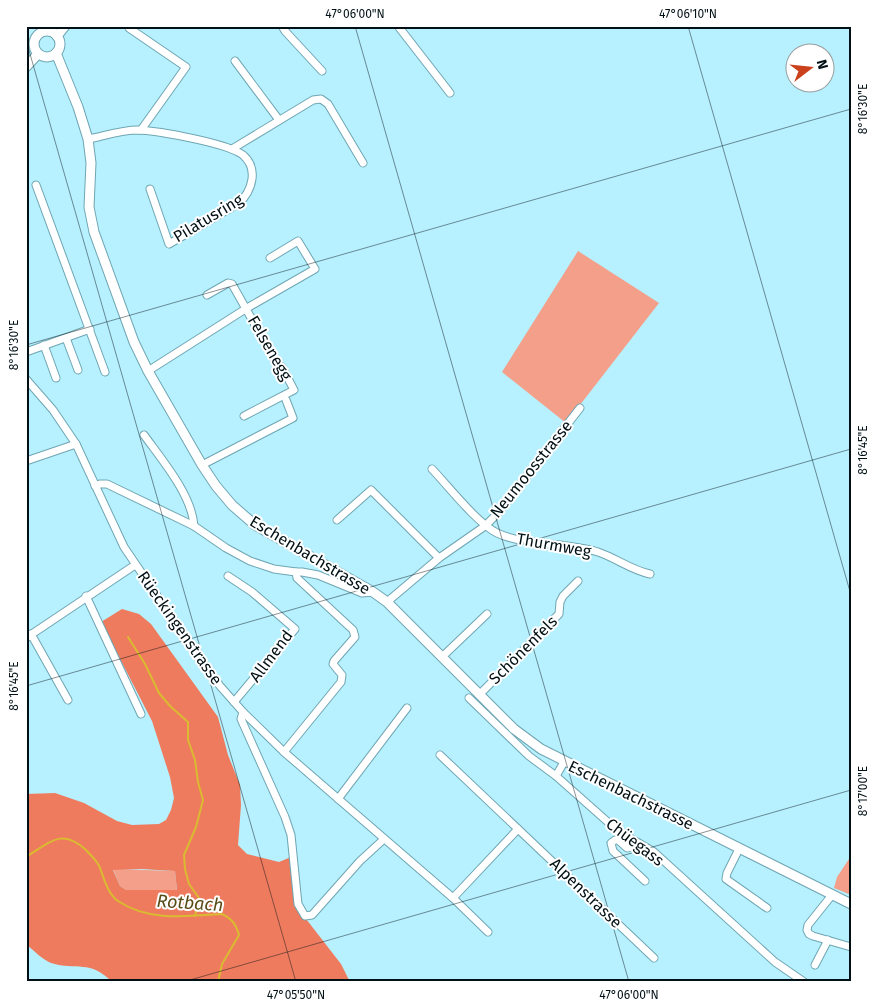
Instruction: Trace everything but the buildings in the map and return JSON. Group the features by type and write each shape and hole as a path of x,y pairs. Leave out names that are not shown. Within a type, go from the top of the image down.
{"street":[{"path":"57,36 65,26"},
{"path":"282,26 322,71"},
{"path":"398,26 450,93"},
{"path":"129,28 186,67 141,130"},
{"path":"48,31 57,36 60,45 56,53 47,57 38,54 33,44 38,34 48,31"},
{"name":"Eschenbachstrasse","path":"56,53 78,107 88,139 91,163 89,207 94,232 134,342 202,466 232,505 254,525 388,602 525,738 540,750 851,904"},
{"path":"26,67 38,54"},
{"path":"235,61 279,120"},
{"path":"232,149 313,100 321,99 328,104 363,163"},
{"name":"Pilatusring","path":"88,139 141,130 181,137 232,149 244,156 249,163 252,173 252,185 246,196 239,203 169,244 150,188"},
{"path":"36,185 105,372"},
{"name":"Felsenegg","path":"148,370 247,308 315,269 298,241 270,258"},
{"name":"Felsenegg","path":"207,295 230,283 247,308 277,364 282,367 294,390 244,416"},
{"path":"26,352 90,329"},
{"path":"66,338 78,370"},
{"path":"44,345 56,378"},
{"name":"Rüeckingenstrasse","path":"26,379 53,410 76,444 115,531 135,564 220,686 243,712 284,752 453,898 488,932"},
{"path":"202,466 293,418 286,400"},
{"name":"Neumoosstrasse","path":"388,602 439,558 485,526 499,512 580,408"},
{"path":"144,435 173,476 193,512 194,526"},
{"path":"26,461 76,444"},
{"path":"432,469 485,526"},
{"path":"95,486 107,484 194,526 226,548 250,561 274,569 318,575 362,594 373,592"},
{"path":"337,520 371,490 439,558"},
{"name":"Thurmweg","path":"485,526 512,538 598,552 629,568 650,574"},
{"path":"68,700 29,636 135,564"},
{"path":"284,752 341,682 342,674 333,664 355,637 353,630 297,578 296,572"},
{"name":"Allmend","path":"228,576 252,592 295,629 234,702"},
{"name":"Schönenfels","path":"480,694 559,614 563,596 578,581"},
{"path":"86,596 140,714"},
{"path":"443,656 487,614"},
{"name":"Chüegass","path":"469,698 529,756 556,776 618,831 654,852 775,962 804,982"},
{"path":"338,799 407,708"},
{"path":"243,712 241,719 285,817 290,835 298,904 305,916 312,915 360,862 384,839"},
{"name":"Alpenstrasse","path":"440,755 654,958"},
{"path":"556,776 564,762"},
{"path":"453,898 518,829"},
{"path":"636,842 627,848 618,840 615,840 611,843 611,847 645,881"},
{"path":"739,849 726,879 767,908"},
{"path":"832,895 807,927 809,934 851,947"},
{"path":"815,965 828,940"}],"shaded area":[{"path":"578,251 659,303 566,423 502,372"},
{"path":"122,609 139,614 151,624 218,717 228,755 240,785 241,805 238,845 247,854 279,862 291,857 303,915 341,964 350,982 112,982 97,970 51,963 26,944 26,794 55,793 84,803 117,821 132,825 159,824 166,820 174,798 170,777 152,721 101,622","holes":["113,870 175,871 177,890 126,890 120,886"]},
{"path":"851,856 851,895 834,888 837,877"},
{"path":"113,869 175,871 177,891 126,890 120,886"}],"waterway":[{"path":"128,637 145,664 159,693 188,722 188,740 195,760 203,800 196,827 184,855 189,884 199,898 195,916"},
{"name":"Rotbach","path":"26,857 56,840 70,839 94,858 112,894 118,901 130,908 156,915 169,916 222,914 233,922 239,935 222,964 218,982"}]}
